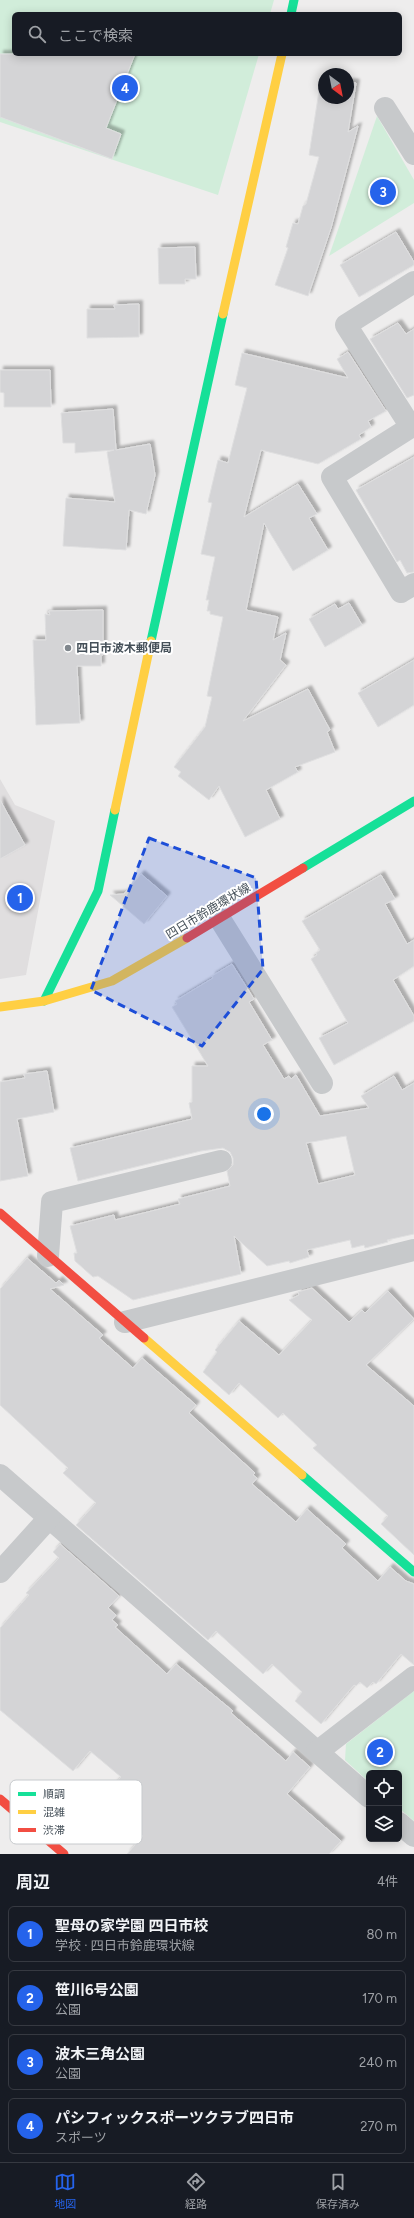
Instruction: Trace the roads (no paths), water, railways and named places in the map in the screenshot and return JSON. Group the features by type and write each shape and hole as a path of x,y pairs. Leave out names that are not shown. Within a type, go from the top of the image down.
{"street":[{"path":"291,12 294,0"},
{"path":"44,1001 98,891 197,426 282,56"},
{"path":"385,108 414,154"},
{"path":"414,282 346,325 411,427 332,477 401,592 414,584"},
{"name":"四日市鈴鹿環状線","path":"0,1007 44,1001 112,981 220,919 414,801"},
{"path":"220,919 322,1083"},
{"path":"48,1256 52,1202 221,1161"},
{"path":"0,1213 414,1572"},
{"path":"125,1322 414,1250"},
{"path":"0,1475 366,1794"},
{"path":"0,1572 49,1518"},
{"path":"318,1752 414,1677"},
{"path":"0,1800 10,1808"},
{"path":"402,1826 414,1836"},
{"path":"52,1844 64,1854"}],"place":[{"name":"パシフィックスポーツクラブ四日市","path":"125,88"},
{"name":"波木三角公園","path":"383,192"},
{"name":"四日市波木郵便局","path":"68,648"},
{"name":"聖母の家学園 四日市校","path":"20,898"},
{"name":"笹川6号公園","path":"380,1752"}]}
